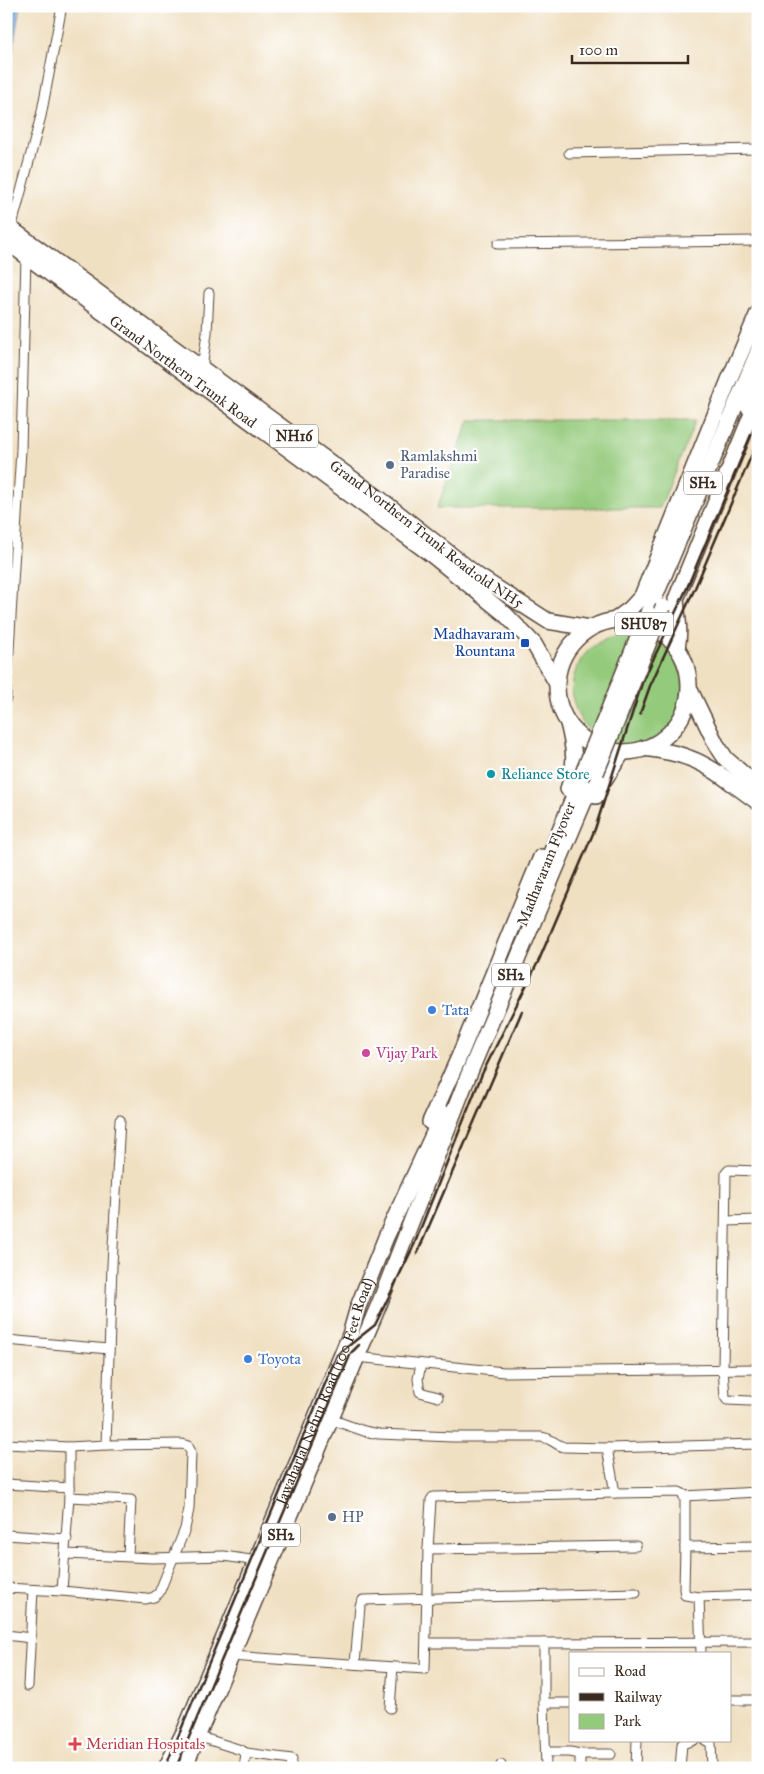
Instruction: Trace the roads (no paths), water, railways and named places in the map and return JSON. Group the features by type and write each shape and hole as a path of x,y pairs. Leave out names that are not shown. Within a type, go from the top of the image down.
{"main road":[{"name":"Grand Northern Trunk Road","path":"8,232 26,256 432,555 505,614 534,644 556,682"},
{"name":"Grand Northern Trunk Road:old NH5","path":"8,232 202,369 380,499 478,576 548,621 590,628"},
{"path":"615,620 630,609 642,596 725,389 758,313"},
{"name":"Madhavaram Flyover","path":"422,1193 419,1175 648,613 758,352"},
{"name":"Madhavaram Flyover","path":"419,1175 464,1086 758,383"},
{"path":"677,647 680,637 676,599 758,399"},
{"name":"SHU87","path":"690,690 686,710 676,727 661,740 643,748 622,752 601,749 582,739 568,724 559,704 556,682 561,661 572,642 590,628 615,620 633,620 650,625 665,634 677,647 687,668 690,690 718,747 726,759 758,787"},
{"path":"419,1175 408,1172 459,1057 572,781 575,756 568,724"},
{"path":"702,764 718,747"},
{"name":"SHU87","path":"643,748 670,752 691,758 758,802"},
{"path":"422,1193 432,1186 589,811 602,783 622,752"},
{"name":"Jawaharlal Nehru Road (100 Feet Road)","path":"166,1768 186,1728 257,1561 350,1335 358,1307 386,1237 419,1175"},
{"name":"Jawaharlal Nehru Road (100 Feet Road)","path":"184,1768 356,1357 422,1193"}],"street":[{"path":"8,232 41,116 62,6"},
{"path":"569,153 758,149"},
{"path":"498,244 758,241"},
{"path":"6,699 21,450 26,256"},
{"path":"202,369 207,334 209,293"},
{"path":"106,1444 120,1120"},
{"path":"750,1401 727,1400 725,1397 723,1369 727,1171 758,1171"},
{"path":"726,1221 758,1220"},
{"path":"6,1340 109,1348"},
{"path":"356,1357 504,1372 758,1369"},
{"path":"421,1364 418,1379 420,1392 438,1398"},
{"path":"330,1419 378,1434 453,1437 541,1437 549,1438 564,1447 607,1448 758,1444"},
{"path":"6,1444 69,1447 106,1444 182,1444 188,1446 191,1452 189,1509 185,1529 158,1593 154,1597 146,1599 6,1588"},
{"path":"62,1591 67,1539 69,1447"},
{"path":"607,1448 615,1494"},
{"path":"6,1484 131,1500 128,1556"},
{"path":"230,1656 425,1669 428,1549 431,1500 433,1497 680,1492 684,1496 758,1492"},
{"path":"684,1496 684,1594 699,1597 758,1596"},
{"path":"6,1535 67,1539"},
{"path":"428,1549 636,1546"},
{"path":"685,1547 758,1546"},
{"path":"66,1554 173,1557 224,1556 257,1561"},
{"path":"28,1686 33,1590"},
{"path":"355,1664 360,1606 363,1600 636,1593"},
{"path":"699,1597 701,1652"},
{"path":"6,1635 31,1638"},
{"path":"426,1643 758,1642"},
{"path":"544,1643 546,1768"},
{"path":"390,1708 393,1667"},
{"path":"732,1700 758,1700"},
{"path":"544,1703 569,1703"},
{"path":"197,1736 246,1753 292,1758 291,1768"},
{"path":"636,1768 637,1742"},
{"path":"680,1768 682,1744 688,1742"},
{"path":"709,1742 712,1746 712,1768"},
{"path":"546,1752 611,1754"},
{"path":"244,1768 246,1753"},
{"path":"580,1754 580,1768"}],"water":[{"path":"6,6 20,6 9,73 6,154"}],"railway":[{"path":"165,1768 337,1355 375,1325 414,1245 482,1074 539,960 595,829 642,683 687,588 758,418"},
{"path":"640,714 650,686 695,588 758,440"},
{"path":"417,1254 522,1011"},
{"path":"176,1768 351,1353 359,1345"}],"place":[{"name":"Ramlakshmi Paradise","path":"390,465"},
{"name":"Madhavaram Rountana","path":"525,643"},
{"name":"Reliance Store","path":"491,774"},
{"name":"Tata","path":"432,1010"},
{"name":"Vijay Park","path":"366,1053"},
{"name":"Toyota","path":"248,1359"},
{"name":"HP","path":"332,1517"},
{"name":"Meridian Hospitals","path":"75,1744"}]}
